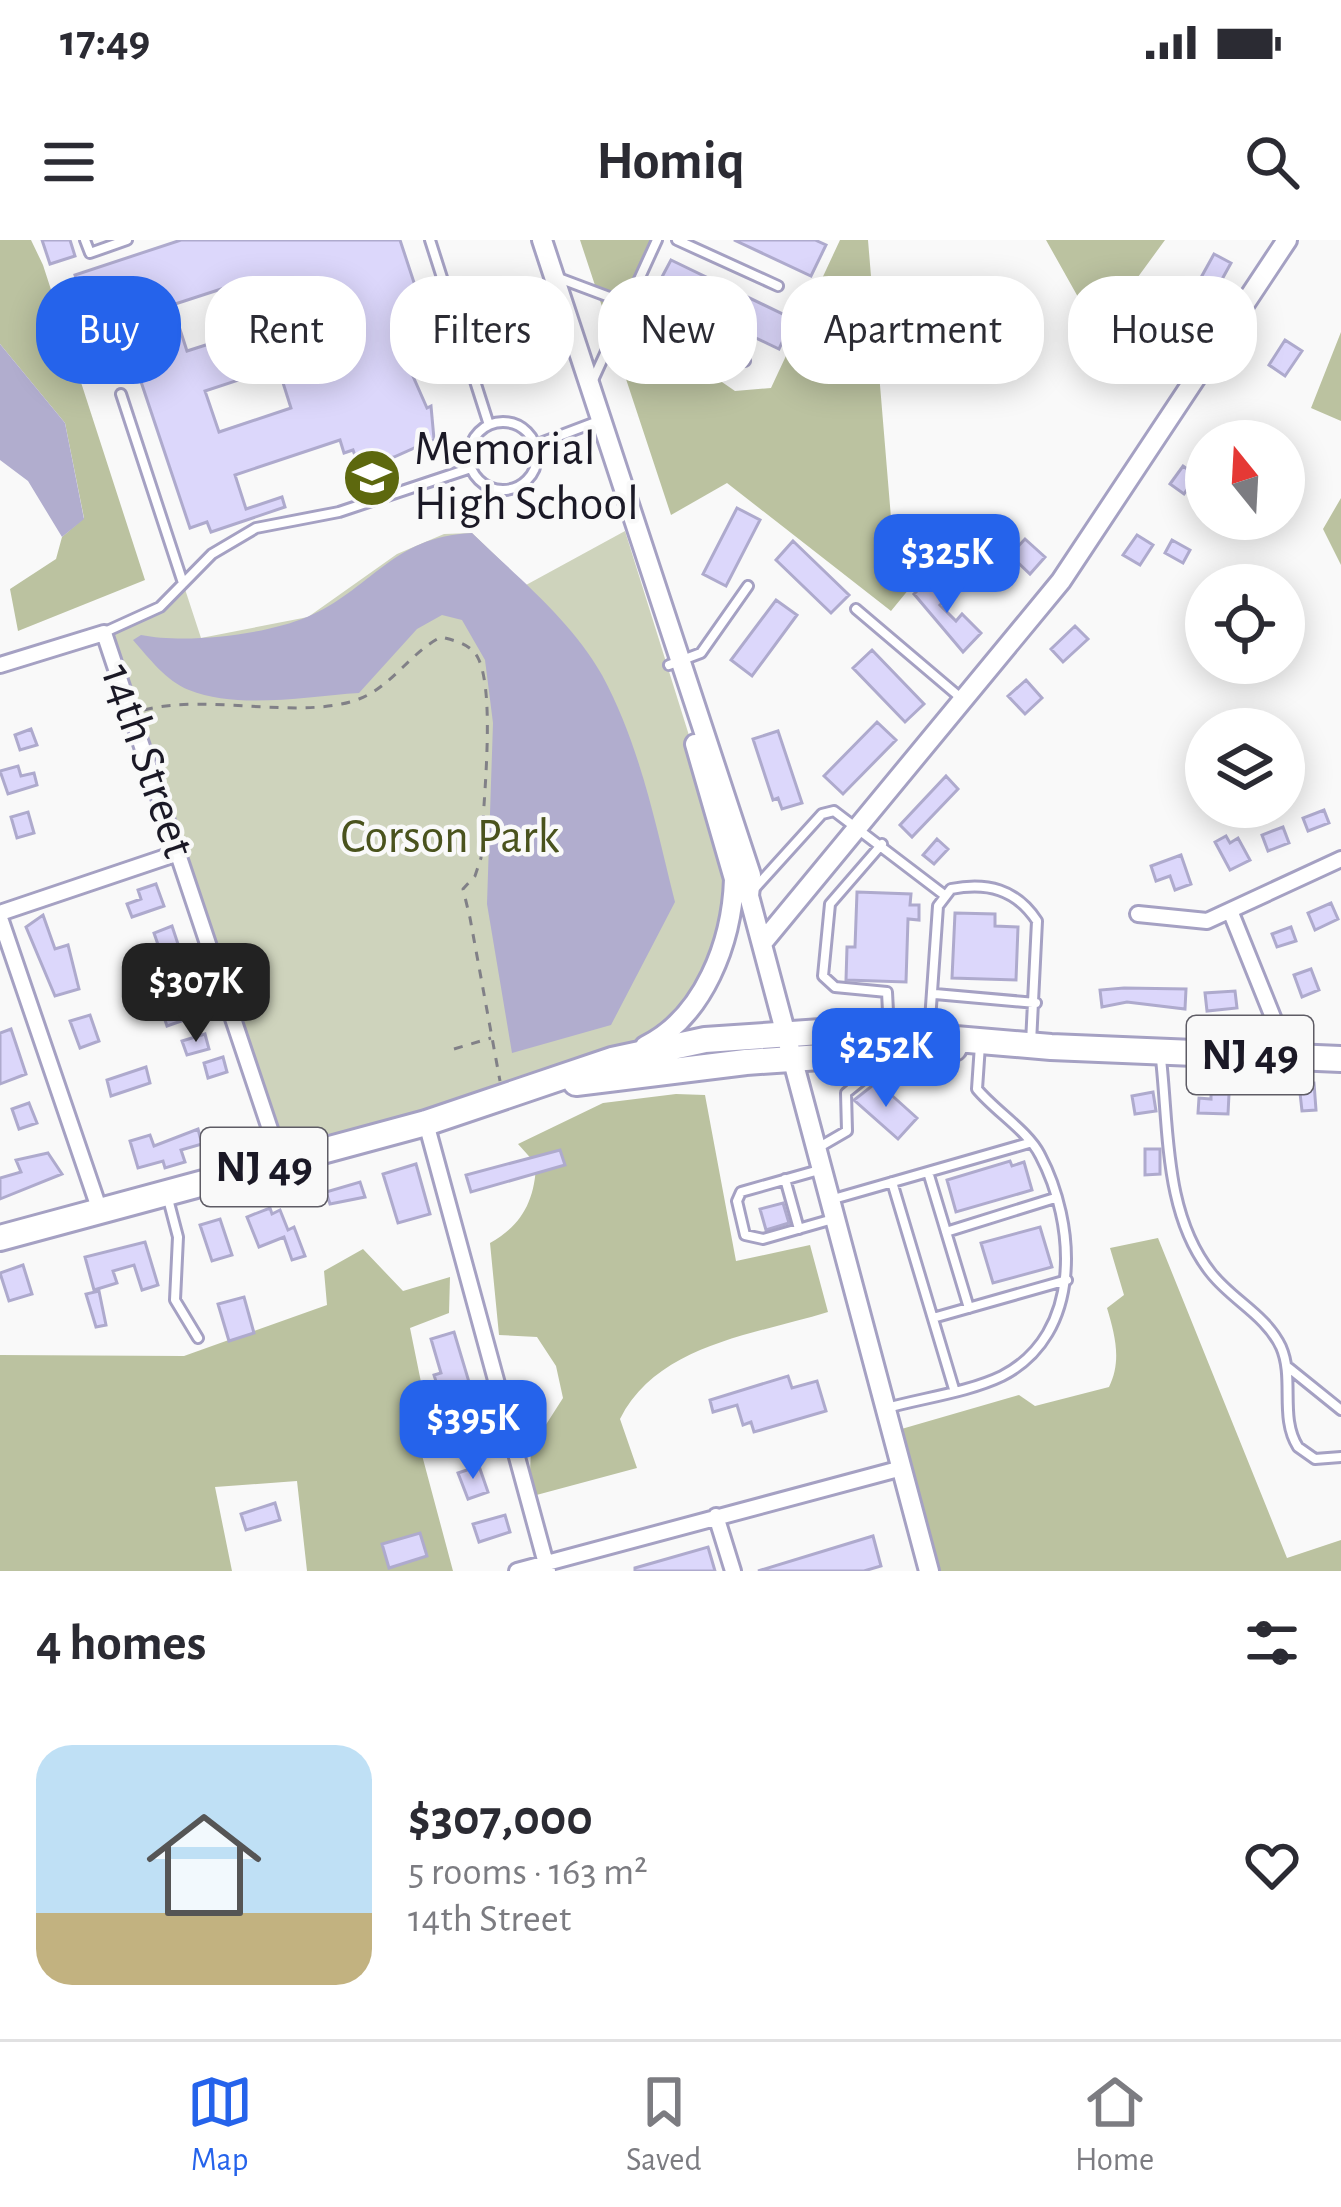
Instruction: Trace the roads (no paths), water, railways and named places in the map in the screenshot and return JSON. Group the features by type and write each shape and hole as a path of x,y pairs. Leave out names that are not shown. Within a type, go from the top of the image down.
{"highway":[{"name":"NJ 49","path":"0,1238 426,1123 612,1060 704,1040 783,1033 890,1042 1341,1059"},
{"name":"NJ 49","path":"515,1094 789,1059 929,1035 992,1044"}],"main road":[{"path":"530,240 751,875 749,896 789,1059 929,1571"},
{"path":"542,240 554,276"},
{"path":"763,942 1092,538 1287,240"},
{"path":"574,338 596,423"},
{"path":"612,1060 663,1037 697,998 728,933 734,879 675,663"},
{"path":"734,879 749,896"}],"street":[{"path":"0,665 104,633"},
{"name":"14th Street","path":"104,633 281,1162"},
{"path":"100,1211 0,915 178,853"},
{"path":"1138,914 1207,921 1341,859"},
{"path":"1231,913 1289,1057"},
{"path":"426,1123 547,1567"},
{"path":"517,1571 547,1567 716,1516 902,1468"},
{"path":"716,1516 733,1571"}],"lane":[{"path":"85,240 90,253 128,240"},
{"path":"430,240 489,425"},
{"path":"641,276 657,240"},
{"path":"677,240 778,286"},
{"path":"590,386 598,369"},
{"path":"121,394 183,584"},
{"path":"511,423 535,445 535,468 520,486 486,486 471,468 473,438 489,425 511,423"},
{"path":"535,445 596,423"},
{"path":"104,633 160,607 212,554 256,528 339,512 471,468"},
{"path":"675,663 701,652 748,586"},
{"path":"856,609 963,700"},
{"path":"749,896 822,814 834,811 859,825 943,894"},
{"path":"882,844 830,904 823,976 835,987 887,992 887,1068 846,1094 842,1137 817,1160 785,1180 741,1192 737,1208 749,1239 799,1229 892,1182 1029,1142"},
{"path":"943,894 979,884 1007,892 1028,906 1037,921 1031,1045"},
{"path":"929,1035 943,894"},
{"path":"935,994 1036,1003"},
{"path":"886,1408 1003,1375 1040,1344 1067,1280 1068,1235 1039,1152 976,1089 992,1044"},
{"path":"1160,1051 1174,1184 1188,1238 1215,1280 1270,1329 1288,1368 1292,1437 1315,1459 1341,1457"},
{"path":"928,1172 969,1308"},
{"path":"785,1180 799,1229"},
{"path":"892,1182 954,1389"},
{"path":"166,1194 178,1237 175,1300 198,1338"},
{"path":"946,1232 1055,1198"},
{"path":"933,1318 1067,1280"},
{"path":"1288,1368 1341,1410"}],"place":[{"name":"Memorial High School","path":"372,478"}],"park label":[{"name":"Corson Park","path":"450,838"}]}
